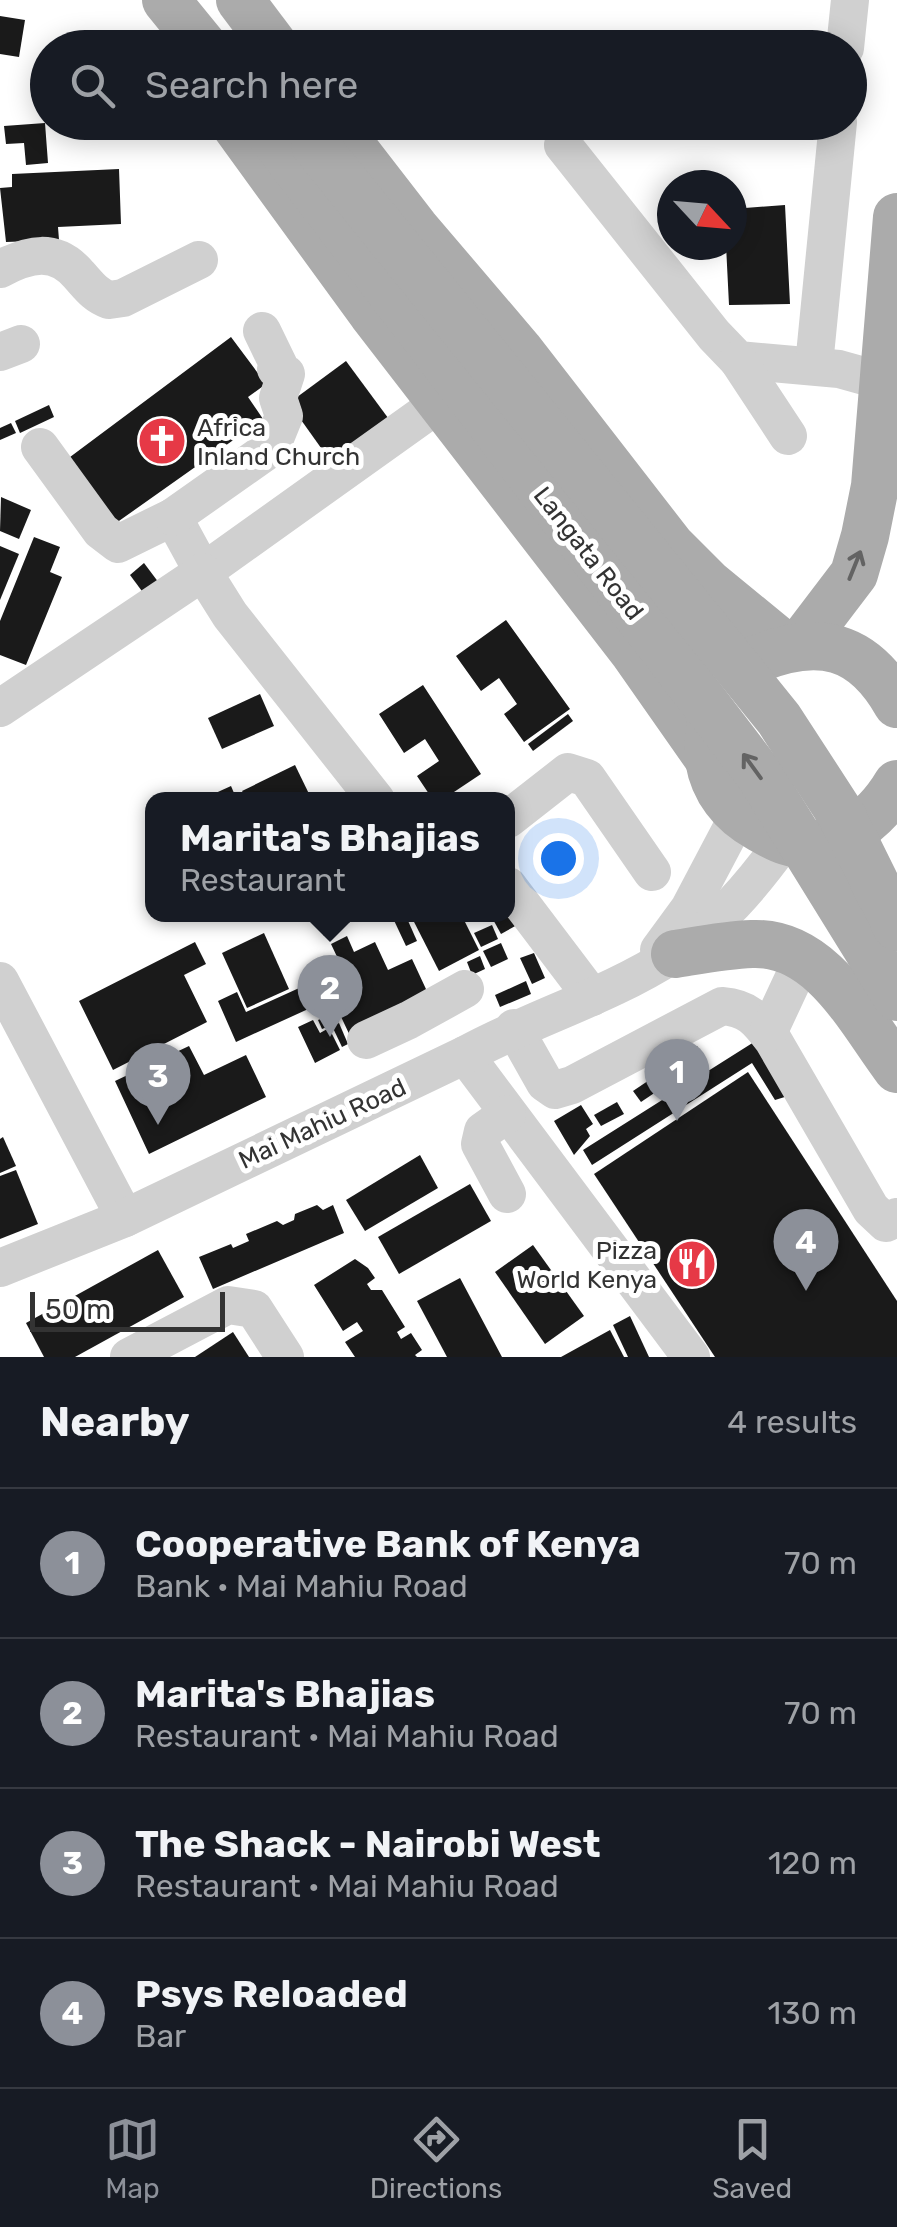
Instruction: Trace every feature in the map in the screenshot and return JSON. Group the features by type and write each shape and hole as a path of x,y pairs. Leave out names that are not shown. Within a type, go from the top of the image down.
{"main road":[{"path":"142,0 164,30"},
{"path":"166,0 190,30"},
{"path":"210,0 231,30"},
{"path":"240,0 262,30"},
{"name":"Langata Road","path":"247,140 440,402 633,650 708,758 718,790 738,816"},
{"name":"Langata Road","path":"275,140 758,774 897,997"},
{"name":"Langata Road","path":"313,140 779,719 842,816 897,927"},
{"path":"348,140 414,228 519,350 671,546 708,583 793,646"},
{"path":"793,646 854,574 875,486 897,217"},
{"path":"708,758 710,721 725,687 752,661 793,646 825,646 848,654 870,667 897,704"},
{"path":"738,816 789,842 823,842 850,833 873,817 897,788"},
{"path":"789,842 832,936 897,1055"},
{"path":"658,963 755,943 791,951 821,968 897,1069"}],"street":[{"path":"847,30 850,0"},
{"path":"814,365 836,140"},
{"path":"563,145 714,336 738,360 788,436"},
{"path":"0,270 22,258 51,255 68,263 88,286 110,300 122,298 199,260"},
{"path":"40,447 100,530 118,544 173,518 275,445 284,416 278,398 286,374 276,369 276,355 262,331"},
{"path":"738,360 814,365 882,381"},
{"path":"0,708 203,572 440,402"},
{"path":"173,518 230,615 370,792"},
{"path":"515,814 568,772 586,778 652,872"},
{"path":"658,963 738,816"},
{"path":"658,963 721,917 789,842"},
{"path":"515,895 592,997"},
{"path":"768,1033 803,958"},
{"name":"Mai Mahiu Road","path":"0,1268 125,1218 514,1028 592,997 658,963"},
{"path":"0,980 125,1218"},
{"path":"366,1040 465,989"},
{"path":"514,1028 545,1082 556,1090 722,1006 740,1007 768,1033 871,1210 886,1223 897,1217"},
{"path":"409,1020 430,1071"},
{"path":"464,1055 691,1357"},
{"path":"506,1114 483,1131 480,1144 508,1194"},
{"path":"129,1357 228,1305 254,1308 285,1357"}],"building":[{"path":"0,16 25,20 19,57 0,54"},
{"path":"30,124 30,140 46,140 48,163 26,165 24,143 6,144 4,126"},
{"path":"119,169 121,224 58,227 59,240 6,242 0,188 12,187 12,174"},
{"path":"785,205 790,304 729,305 727,260 747,260 747,208"},
{"name":"Africa Inland Church","path":"231,337 266,384 248,397 263,419 109,528 62,463"},
{"path":"346,361 394,426 336,469 289,403"},
{"path":"49,405 54,417 20,433 15,421"},
{"path":"11,423 16,433 0,440 0,428"},
{"path":"1,497 31,510 19,539 0,531"},
{"path":"34,537 60,547 50,572 62,577 26,665 0,655 0,621"},
{"path":"0,546 19,554 0,600"},
{"path":"144,563 165,591 150,602 130,575"},
{"path":"506,620 570,709 524,742 504,714 517,704 499,678 481,691 456,656"},
{"path":"423,685 481,774 454,792 428,792 417,776 439,761 425,739 404,753 379,714"},
{"path":"260,694 274,726 222,749 208,718"},
{"path":"568,714 573,721 533,751 528,744"},
{"path":"295,765 308,792 243,792"},
{"path":"318,922 350,922 324,936"},
{"path":"395,922 409,922 417,941 406,946"},
{"path":"414,922 465,922 479,950 439,971"},
{"path":"494,922 517,925 501,934"},
{"path":"492,925 498,939 481,947 474,933"},
{"path":"264,933 289,989 247,1008 222,953"},
{"path":"347,936 354,952 375,942 388,970 412,959 432,1002 352,1040 335,1004 355,995 331,944"},
{"path":"195,942 206,964 184,975 207,1022 113,1070 79,1001"},
{"path":"501,943 508,959 491,967 483,951"},
{"path":"534,953 545,978 532,984 520,958"},
{"path":"480,956 485,969 472,975 467,962"},
{"path":"526,981 531,994 500,1007 495,995"},
{"path":"308,984 317,1005 236,1042 218,1001 237,992 246,1012"},
{"path":"335,1013 339,1022 322,1029 318,1020"},
{"path":"313,1020 320,1033 329,1028 340,1050 315,1063 298,1027"},
{"path":"339,1023 348,1044 342,1047 332,1026"},
{"path":"754,1042 788,1096 775,1100 752,1063 592,1165 583,1150"},
{"path":"189,1046 204,1075 246,1055 266,1097 149,1154 115,1081"},
{"path":"697,1046 704,1057 691,1067 683,1056"},
{"path":"679,1060 687,1071 641,1102 633,1091"},
{"path":"748,1072 897,1301 897,1357 715,1357 594,1174"},
{"path":"617,1102 624,1114 601,1126 594,1115"},
{"path":"581,1105 593,1124 586,1129 590,1136 574,1155 554,1121"},
{"path":"3,1137 16,1166 0,1173 0,1139"},
{"path":"420,1155 438,1188 365,1231 346,1200"},
{"path":"16,1170 38,1224 0,1239 0,1176"},
{"path":"470,1184 491,1221 399,1274 378,1237"},
{"path":"317,1205 323,1210 333,1205 344,1233 213,1289 199,1257 249,1241 246,1234 277,1221 283,1225 294,1220 295,1214"},
{"path":"533,1245 584,1316 545,1344 495,1272"},
{"path":"158,1250 184,1297 75,1357 44,1357 26,1323"},
{"path":"355,1259 375,1278 367,1284 371,1290 382,1290 405,1327 397,1332 401,1339 411,1333 422,1350 417,1357 355,1357 345,1342 363,1331 357,1322 343,1331 314,1285"},
{"path":"460,1278 502,1357 447,1357 417,1301"},
{"path":"630,1316 649,1357 628,1357 613,1325"},
{"path":"610,1330 624,1357 561,1357"},
{"path":"233,1332 249,1357 195,1357"}],"place":[{"name":"Africa Inland Church","path":"162,441"},
{"name":"Marita's Bhajias","path":"330,1037"},
{"name":"Cooperative Bank of Kenya","path":"677,1121"},
{"name":"The Shack - Nairobi West","path":"158,1125"},
{"name":"Pizza World Kenya","path":"692,1264"},
{"name":"Psys Reloaded","path":"806,1291"}]}
